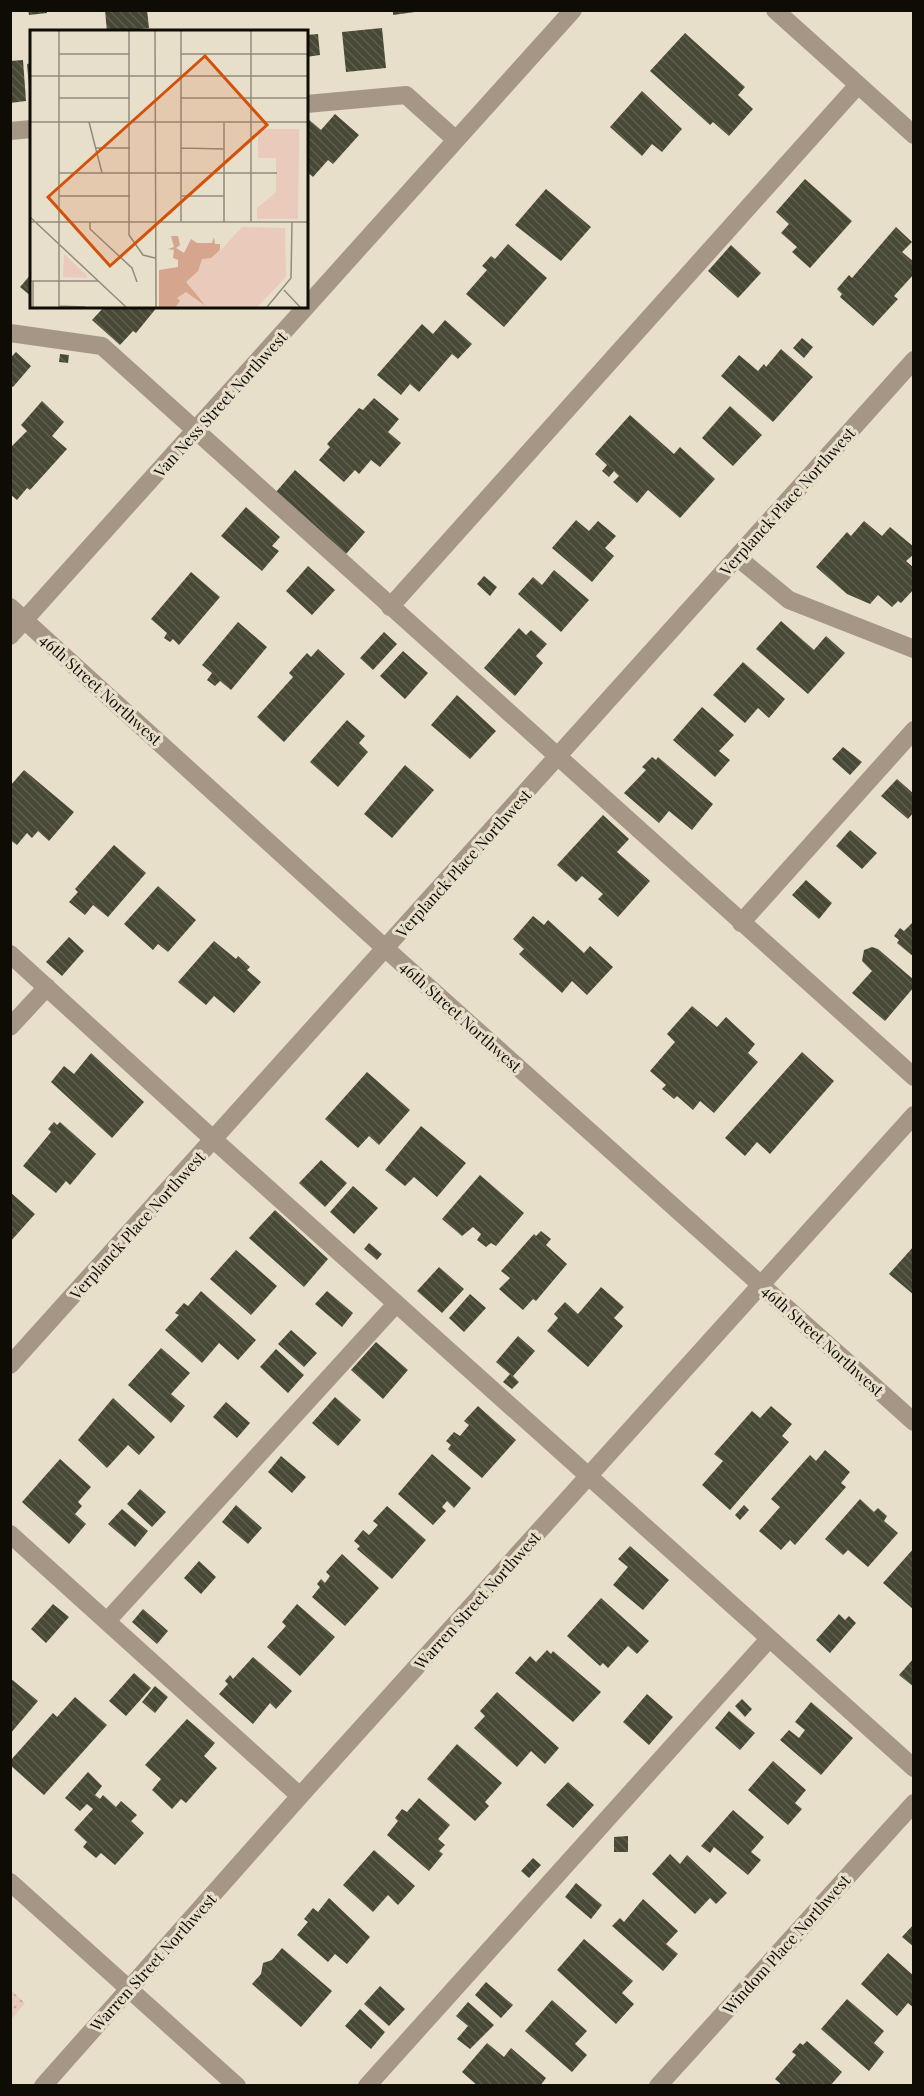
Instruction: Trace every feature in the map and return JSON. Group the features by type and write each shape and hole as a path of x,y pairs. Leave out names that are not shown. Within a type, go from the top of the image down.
{"street":[{"name":"Van Ness Street Northwest","path":"308,305 573,10"},
{"path":"775,10 914,135"},
{"path":"390,607 858,84"},
{"path":"308,104 406,95 456,140"},
{"path":"10,131 30,129"},
{"name":"Van Ness Street Northwest","path":"10,636 305,308"},
{"path":"10,333 102,346 914,1077"},
{"name":"Verplanck Place Northwest","path":"10,1365 914,360"},
{"path":"737,557 789,600 914,649"},
{"name":"46th Street Northwest","path":"10,607 386,949 914,1422"},
{"path":"741,922 914,730"},
{"path":"10,954 588,1477 914,1768"},
{"path":"10,1027 47,987"},
{"name":"Warren Street Northwest","path":"43,2085 300,1796 914,1115"},
{"path":"106,1621 396,1304"},
{"path":"10,1534 300,1796"},
{"path":"367,2085 769,1639"},
{"name":"Windom Place Northwest","path":"658,2085 914,1803"},
{"path":"10,1882 237,2085"}],"shaded area":[{"path":"11,1990 25,2003 11,2020"}],"building":[{"path":"28,10 47,10 47,13 29,15"},
{"path":"105,10 147,10 149,28 107,30"},
{"path":"393,10 415,10 415,12 393,15"},
{"path":"382,28 386,68 346,72 342,32"},
{"path":"685,33 745,87 738,95 753,109 729,136 713,122 710,125 650,71"},
{"path":"318,34 320,55 308,57 308,35"},
{"path":"23,60 26,101 10,103 10,61"},
{"path":"30,63 30,98 27,64"},
{"path":"642,91 682,129 662,152 652,144 642,156 610,127"},
{"path":"335,114 359,135 333,164 328,160 313,177 308,173 308,119 321,130"},
{"path":"805,179 852,221 810,268 792,252 797,247 781,233 789,224 776,212"},
{"path":"546,189 591,227 561,261 515,225"},
{"path":"896,227 912,242 902,252 914,262 914,274 894,296 898,299 873,326 840,297 842,294 837,289 849,275 852,278"},
{"path":"508,244 547,278 504,327 466,294 487,270 482,266 491,256 495,259"},
{"path":"731,245 761,273 738,298 708,271"},
{"path":"30,275 30,295 20,287"},
{"path":"103,308 156,308 136,333 133,331 120,345 92,320"},
{"path":"445,320 472,344 458,359 452,354 419,392 410,384 401,395 377,375 422,324 433,334"},
{"path":"802,338 813,347 804,358 793,348"},
{"path":"781,349 813,377 773,422 721,376 739,355 758,371 764,364 766,367"},
{"path":"16,352 31,366 13,387 10,385 10,358"},
{"path":"60,354 69,355 68,363 59,362"},
{"path":"374,398 399,419 388,432 401,443 380,467 371,460 359,474 355,470 344,482 319,460 330,447 327,444 359,408 363,410"},
{"path":"42,401 64,422 52,436 67,449 30,490 27,488 17,500 10,494 10,448 27,431 21,425"},
{"path":"730,406 762,435 733,466 702,438"},
{"path":"630,415 674,454 680,447 715,479 680,518 648,490 637,503 613,482 619,476 614,471 609,477 602,471 607,465 595,454"},
{"path":"295,470 365,532 346,554 276,492"},
{"path":"246,507 280,537 272,546 279,551 262,571 221,536"},
{"path":"576,520 589,531 598,521 616,536 605,548 614,556 592,582 552,548"},
{"path":"864,521 882,536 890,527 914,547 914,554 906,561 914,568 914,589 901,603 898,601 892,607 878,595 870,604 847,594 816,567 847,532 851,536"},
{"path":"308,566 335,590 312,615 286,591"},
{"path":"554,570 589,600 561,632 518,594 533,577 542,585"},
{"path":"191,572 220,597 179,645 173,639 170,642 164,638 167,633 151,619"},
{"path":"484,576 497,587 490,596 477,584"},
{"path":"781,621 814,650 826,636 845,653 808,694 756,649"},
{"path":"238,622 267,647 231,690 220,681 215,686 207,680 212,673 202,665"},
{"path":"519,628 526,635 531,630 547,644 536,656 543,663 515,696 484,668"},
{"path":"384,632 397,644 373,670 360,658"},
{"path":"318,649 345,674 284,742 257,717 293,677 289,673 307,653 311,657"},
{"path":"403,651 428,673 405,699 380,676"},
{"path":"743,662 785,699 769,718 758,708 745,723 713,695"},
{"path":"457,695 496,731 470,759 431,725"},
{"path":"702,707 734,735 719,751 730,760 715,777 673,740"},
{"path":"347,720 365,736 359,743 368,752 338,787 310,762"},
{"path":"843,747 862,762 850,775 832,759"},
{"path":"652,757 656,760 658,757 713,804 692,830 669,811 659,823 624,793 646,770 642,767"},
{"path":"405,765 434,790 392,838 364,814"},
{"path":"24,770 74,812 49,841 38,831 32,838 27,833 17,845 10,840 10,786"},
{"path":"897,779 914,794 914,812 908,819 881,796"},
{"path":"603,815 629,839 617,852 650,881 618,917 598,899 603,894 582,876 576,882 557,865"},
{"path":"850,830 877,853 862,869 836,846"},
{"path":"114,845 146,873 108,917 93,905 85,915 69,902 78,892 75,889"},
{"path":"806,880 832,903 819,919 792,895"},
{"path":"158,886 196,920 168,952 158,944 153,950 124,924"},
{"path":"533,916 544,925 548,920 584,953 590,946 613,967 587,995 572,981 562,993 519,954 524,949 513,939"},
{"path":"914,921 914,957 897,943 899,940 894,936 900,928 904,931"},
{"path":"69,937 84,951 62,976 46,962"},
{"path":"214,941 236,959 238,956 250,967 247,970 261,982 234,1013 214,996 206,1005 178,982"},
{"path":"872,947 878,949 914,980 914,987 885,1021 852,993 872,971 862,961 864,950"},
{"path":"692,1006 717,1027 726,1017 755,1044 748,1053 758,1062 714,1113 700,1101 693,1110 677,1096 674,1099 662,1089 666,1085 650,1071 675,1042 667,1034"},
{"path":"802,1052 834,1081 770,1154 757,1142 745,1156 725,1138"},
{"path":"91,1053 144,1102 112,1138 51,1082 64,1066 74,1074"},
{"path":"367,1072 410,1110 379,1145 369,1136 358,1148 325,1119"},
{"path":"54,1122 57,1125 60,1122 96,1154 70,1185 66,1181 56,1193 23,1166 51,1132 48,1129"},
{"path":"421,1126 466,1163 437,1197 414,1177 405,1186 385,1170"},
{"path":"321,1160 347,1183 325,1207 299,1183"},
{"path":"480,1175 524,1213 496,1246 491,1243 486,1247 477,1240 481,1234 473,1227 462,1236 442,1219"},
{"path":"353,1186 378,1208 354,1234 330,1212"},
{"path":"10,1192 35,1214 10,1242"},
{"path":"275,1210 328,1259 304,1287 249,1238"},
{"path":"541,1231 551,1239 546,1245 567,1264 536,1301 533,1299 523,1310 499,1289 510,1278 501,1271 534,1234 536,1236"},
{"path":"369,1243 382,1254 377,1260 364,1249"},
{"path":"914,1246 914,1295 889,1274"},
{"path":"236,1250 277,1286 251,1315 210,1279"},
{"path":"439,1267 464,1289 442,1313 417,1291"},
{"path":"601,1287 624,1307 614,1318 623,1326 588,1367 547,1331 558,1318 554,1314 565,1302 578,1314"},
{"path":"201,1291 256,1340 238,1360 219,1343 202,1363 165,1330 179,1315 175,1313 184,1303 188,1306"},
{"path":"327,1291 353,1313 342,1327 315,1304"},
{"path":"470,1294 486,1308 464,1332 449,1318"},
{"path":"291,1330 317,1353 304,1367 278,1344"},
{"path":"518,1336 535,1351 513,1376 519,1382 512,1389 503,1382 510,1374 496,1362"},
{"path":"376,1342 408,1370 383,1399 351,1370"},
{"path":"161,1348 190,1373 171,1394 185,1406 171,1423 128,1385"},
{"path":"276,1349 304,1375 288,1393 260,1367"},
{"path":"335,1397 361,1420 338,1446 312,1423"},
{"path":"113,1398 155,1437 139,1455 128,1445 107,1468 78,1440"},
{"path":"226,1402 250,1423 237,1438 213,1417"},
{"path":"478,1406 516,1440 482,1478 448,1449 451,1445 446,1441 454,1432 460,1436 469,1425 464,1421"},
{"path":"771,1406 792,1424 782,1436 789,1442 730,1510 702,1485 723,1461 714,1454 752,1411 760,1418"},
{"path":"825,1450 850,1472 841,1483 846,1487 795,1545 790,1540 781,1550 759,1531 780,1507 771,1499 810,1455 816,1461"},
{"path":"432,1454 471,1488 454,1508 447,1501 442,1507 446,1511 433,1525 398,1494"},
{"path":"281,1456 306,1477 292,1493 268,1472"},
{"path":"60,1459 91,1487 78,1502 82,1506 75,1514 86,1524 69,1544 22,1502"},
{"path":"140,1489 166,1512 152,1527 127,1504"},
{"path":"860,1499 874,1512 878,1508 887,1516 884,1521 898,1533 868,1567 848,1550 843,1555 825,1539"},
{"path":"236,1505 262,1528 248,1544 222,1522"},
{"path":"744,1505 749,1510 740,1520 735,1515"},
{"path":"387,1506 426,1540 392,1579 357,1549 360,1546 354,1541 363,1530 369,1535 378,1525 373,1521"},
{"path":"122,1509 148,1531 135,1547 108,1524"},
{"path":"630,1546 669,1580 643,1610 613,1585 628,1567 618,1559"},
{"path":"914,1548 914,1610 883,1583"},
{"path":"342,1554 379,1588 345,1626 312,1597 320,1587 317,1584 321,1579 325,1583 330,1576 326,1572"},
{"path":"199,1561 216,1577 201,1594 184,1578"},
{"path":"601,1598 649,1641 637,1654 628,1646 608,1668 603,1663 600,1666 567,1636"},
{"path":"53,1604 69,1617 46,1643 31,1629"},
{"path":"297,1604 335,1637 300,1676 267,1647 286,1626 282,1622"},
{"path":"143,1609 168,1631 157,1644 132,1622"},
{"path":"839,1614 845,1620 849,1616 856,1623 830,1653 816,1640"},
{"path":"547,1650 551,1654 553,1651 601,1692 573,1722 515,1673 530,1656 536,1662"},
{"path":"253,1657 292,1691 276,1709 270,1703 253,1724 219,1694 228,1684 225,1681 230,1675 233,1679"},
{"path":"914,1658 914,1687 899,1675"},
{"path":"134,1673 151,1688 126,1716 109,1701"},
{"path":"10,1678 38,1701 10,1734"},
{"path":"155,1686 168,1697 155,1713 142,1702"},
{"path":"497,1692 559,1748 545,1764 531,1751 517,1767 474,1728 485,1716 480,1711"},
{"path":"647,1694 673,1717 649,1745 623,1722"},
{"path":"75,1697 107,1725 44,1795 10,1765 10,1761 53,1713 57,1717"},
{"path":"742,1699 752,1709 745,1717 735,1706"},
{"path":"811,1702 853,1738 821,1775 780,1740 789,1730 799,1738 805,1730 795,1722"},
{"path":"729,1711 755,1733 740,1750 715,1728"},
{"path":"187,1719 215,1743 204,1756 217,1768 186,1803 181,1799 172,1809 152,1790 161,1779 145,1765"},
{"path":"457,1744 502,1783 485,1802 489,1806 475,1821 427,1779"},
{"path":"773,1761 806,1790 795,1803 802,1809 788,1825 748,1790"},
{"path":"88,1772 102,1786 95,1795 100,1799 103,1795 116,1807 121,1801 137,1815 131,1821 144,1833 115,1865 101,1853 96,1858 83,1847 87,1842 74,1830 93,1809 87,1804 80,1811 65,1798"},
{"path":"568,1782 594,1805 573,1828 546,1805"},
{"path":"419,1798 450,1825 438,1839 445,1845 439,1851 443,1854 429,1871 387,1835 398,1821 395,1818 402,1809 407,1812"},
{"path":"733,1810 764,1837 751,1852 761,1860 748,1875 714,1847 710,1853 701,1846"},
{"path":"628,1836 628,1852 614,1852 614,1837"},
{"path":"374,1850 415,1886 398,1905 388,1895 373,1912 343,1885"},
{"path":"670,1854 680,1864 687,1855 727,1893 716,1904 710,1898 695,1914 652,1874"},
{"path":"533,1858 541,1865 529,1878 521,1871"},
{"path":"576,1883 602,1905 591,1919 565,1897"},
{"path":"329,1898 370,1937 347,1964 335,1954 328,1962 297,1935 308,1922 304,1919 313,1908 318,1912"},
{"path":"643,1899 678,1931 666,1944 678,1954 663,1971 612,1926 620,1918 624,1922"},
{"path":"914,1924 914,1947 902,1937"},
{"path":"584,1939 633,1981 622,1993 634,2004 616,2024 557,1970"},
{"path":"282,1948 332,1991 301,2027 252,1984 261,1974 263,1963 272,1960"},
{"path":"888,1953 914,1976 914,2008 908,2003 897,2016 861,1984"},
{"path":"486,1982 513,2005 501,2018 475,1995"},
{"path":"380,1986 405,2009 389,2026 364,2004"},
{"path":"847,1999 884,2031 874,2043 884,2052 869,2071 821,2029"},
{"path":"552,2000 587,2031 575,2044 587,2055 572,2072 525,2031"},
{"path":"468,2002 494,2025 470,2049 457,2039 468,2026 456,2016"},
{"path":"360,2009 385,2032 371,2049 345,2026"},
{"path":"807,2041 842,2072 830,2086 783,2086 775,2079 796,2055 792,2052 800,2043 803,2045"},
{"path":"487,2043 504,2057 511,2048 546,2078 540,2086 478,2086 462,2072"}]}
